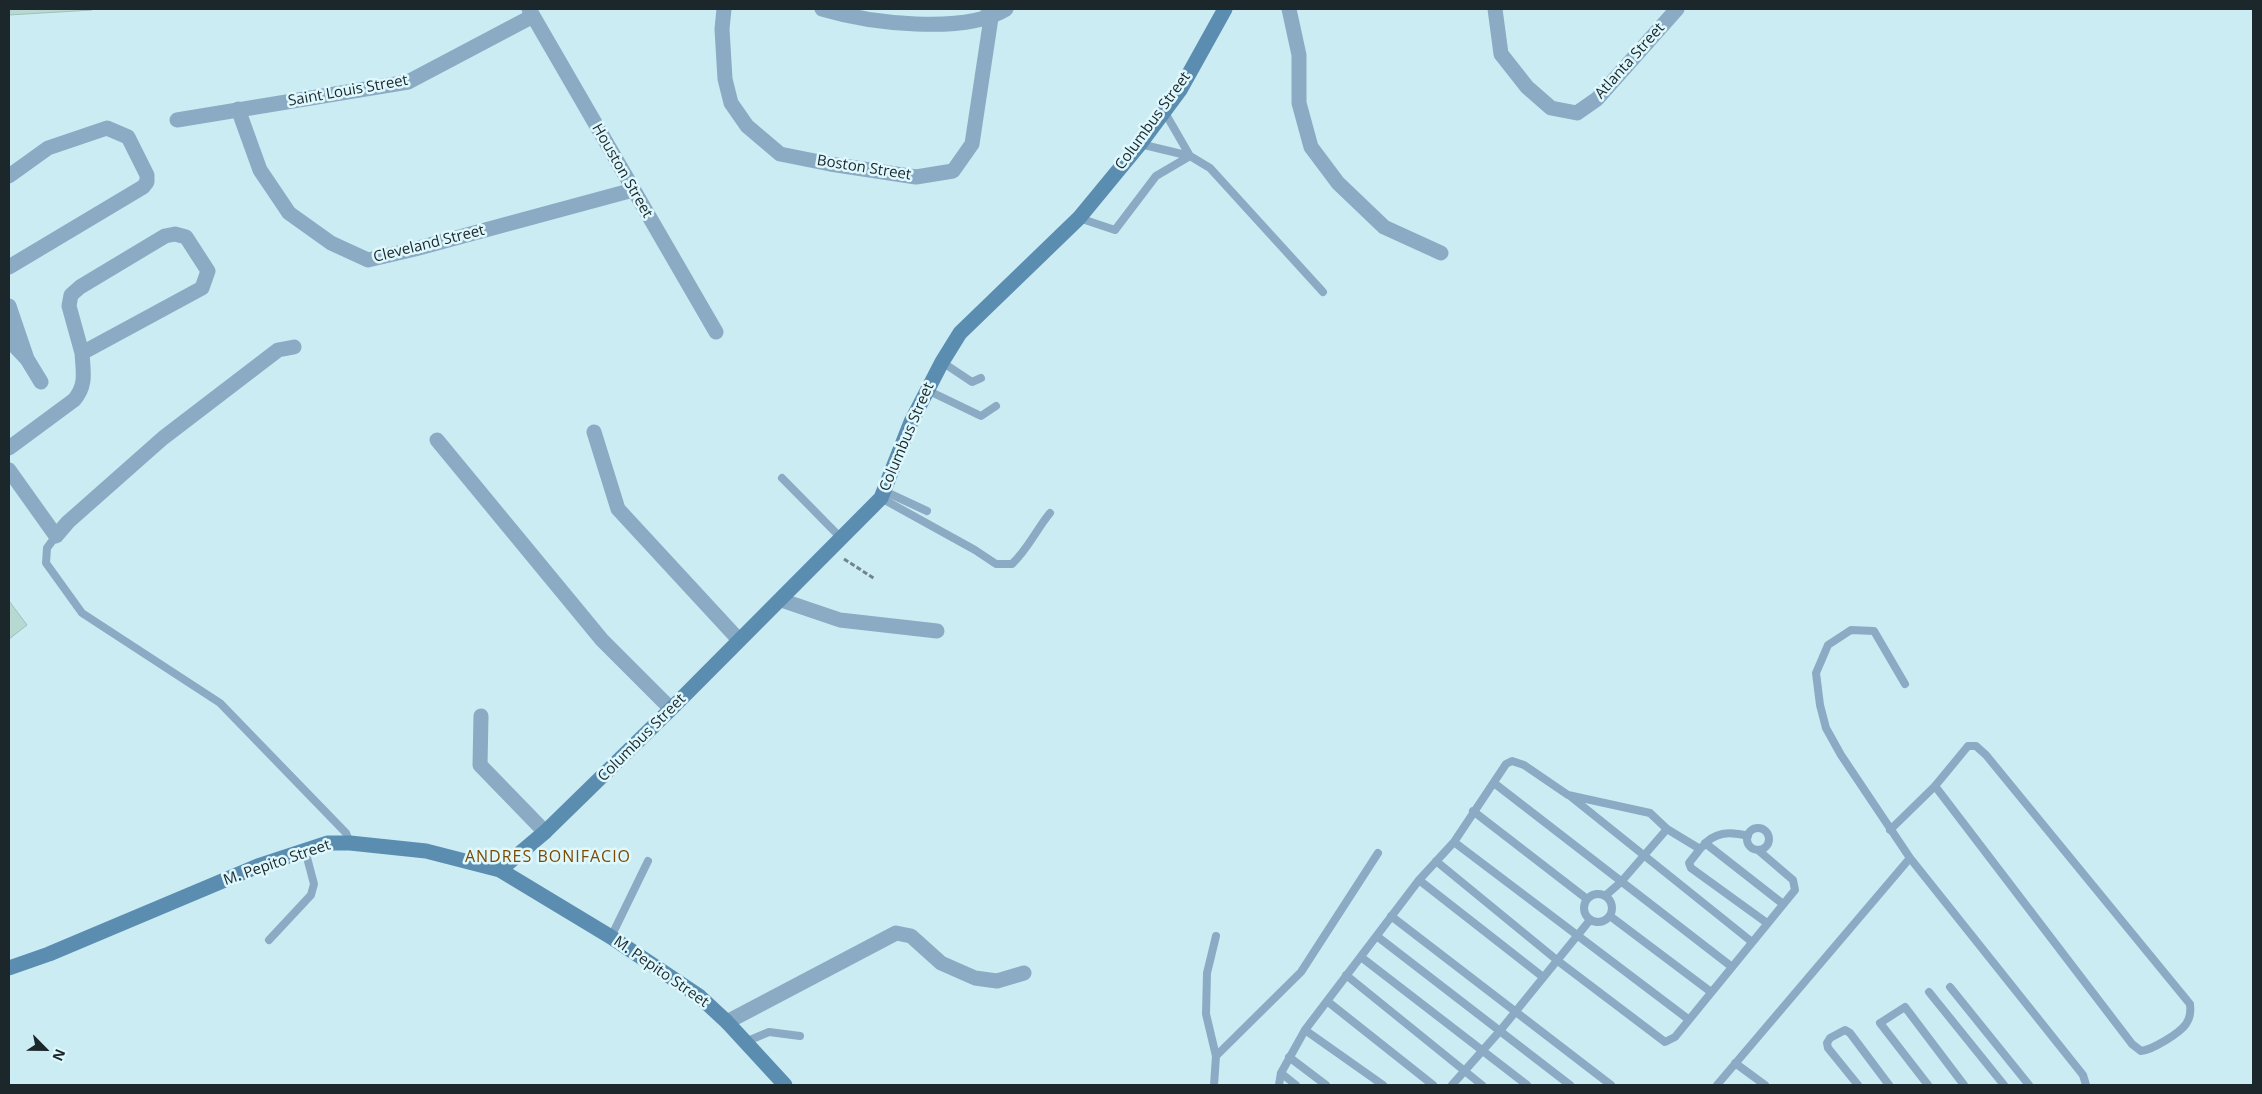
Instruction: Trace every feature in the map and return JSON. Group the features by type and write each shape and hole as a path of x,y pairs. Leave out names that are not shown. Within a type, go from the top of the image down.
{"street":[{"name":"Boston Street","path":"724,9 722,29 724,79 731,103 747,126 780,154 830,164 916,177 953,171 972,144 990,13"},
{"path":"822,9 866,20 932,24 1006,9"},
{"name":"Columbus Street","path":"500,870 545,832 671,709 842,539 882,495 911,422 942,362 960,333 1079,218 1140,144 1180,90 1225,9"},
{"path":"1289,9 1299,55 1299,103 1311,146 1338,183 1384,227 1441,253"},
{"name":"Atlanta Street","path":"1495,9 1501,54 1527,87 1551,108 1577,113 1597,99 1678,9"},
{"name":"Saint Louis Street","path":"177,120 408,82 531,12"},
{"name":"Houston Street","path":"531,12 716,332"},
{"name":"Cleveland Street","path":"238,109 260,170 289,213 332,243 368,260 634,190"},
{"path":"9,176 48,148 107,128 128,137 147,175 147,182 143,187 9,267"},
{"path":"9,448 82,392 84,382 82,353 69,306 71,295 80,287 166,236 175,234 186,237 208,271 202,288 82,353"},
{"path":"9,306 27,359"},
{"path":"9,340 27,359 41,382"},
{"path":"9,470 56,536 68,522 163,438 278,350 294,348"},
{"path":"594,432 618,509 739,640"},
{"path":"437,440 602,640 671,709"},
{"path":"781,600 840,620 937,631"},
{"path":"481,716 479,762 482,769 545,832"},
{"name":"M. Pepito Street","path":"9,968 49,954 201,889 328,843 350,843 426,851 500,870 611,937 699,996 727,1022 784,1085"},
{"path":"727,1022 896,934 911,936 941,964 975,978 997,981 1024,972"}],"lane":[{"path":"1164,111 1190,156"},
{"path":"1140,144 1190,156 1210,168 1323,292"},
{"path":"1079,218 1115,230 1156,176 1190,156"},
{"path":"942,362 972,382 981,378"},
{"path":"927,390 981,416 996,406"},
{"path":"782,478 842,539"},
{"path":"882,495 927,511"},
{"path":"882,495 996,564 1012,564 1025,551 1034,534 1050,513"},
{"path":"56,536 47,548 46,563 82,613 220,703 346,834 350,843"},
{"path":"1905,684 1874,630 1851,630 1828,645 1816,673 1820,705 1826,728 1890,830 1910,858 2083,1075 2086,1085"},
{"path":"1890,830 1935,786 1968,746 1976,746 1986,755 2190,1004 2191,1013 2186,1024 2150,1050 2142,1051 2132,1044 1935,786"},
{"path":"1279,1085 1281,1073 1305,1030 1346,975 1378,937 1391,916 1419,880 1454,842 1506,764 1512,761 1524,764 1568,795 1643,857 1752,942"},
{"path":"1494,783 1732,968"},
{"path":"1568,795 1650,813 1667,828 1702,846 1783,904"},
{"path":"1473,811 1587,899"},
{"path":"1605,896 1621,882 1667,828"},
{"path":"1436,861 1558,961 1665,1042 1675,1037 1794,890 1793,880 1758,850 1749,846 1748,836 1752,830 1758,828 1768,834 1768,844 1758,850"},
{"path":"1748,836 1734,832 1709,838 1689,863 1691,868 1767,923"},
{"path":"1454,842 1577,937 1688,1019"},
{"path":"269,940 311,895 314,884 305,850"},
{"path":"1216,1056 1301,972 1378,853"},
{"path":"1717,1085 1910,858"},
{"path":"611,937 648,861"},
{"path":"1419,880 1542,976"},
{"path":"1595,894 1605,896 1612,908 1610,916 1598,923 1590,920 1584,913 1587,899 1595,894"},
{"path":"1391,916 1611,1085"},
{"path":"1610,916 1711,992"},
{"path":"1452,1085 1499,1032 1542,976 1558,961 1590,920"},
{"path":"1214,1085 1216,1056 1206,1014 1206,973 1216,936"},
{"path":"1378,937 1570,1085"},
{"path":"1362,958 1527,1085"},
{"path":"1346,975 1482,1085"},
{"path":"1950,987 2029,1085"},
{"path":"1929,992 2004,1085"},
{"path":"1326,1001 1433,1085"},
{"path":"1928,1085 1880,1023 1905,1007 1964,1085"},
{"path":"1305,1030 1383,1085"},
{"path":"1858,1085 1826,1043 1845,1030 1850,1033 1889,1085"},
{"path":"744,1042 769,1032 800,1036"},
{"path":"1289,1057 1326,1085"},
{"path":"1735,1063 1765,1085"},
{"path":"1281,1073 1296,1085"}],"path":[{"path":"830,550 875,579"}],"building":[{"path":"9,9 92,9 92,10 9,15"},
{"path":"9,601 27,625 9,639"}],"district":[{"name":"ANDRES BONIFACIO","path":"548,857"}]}
